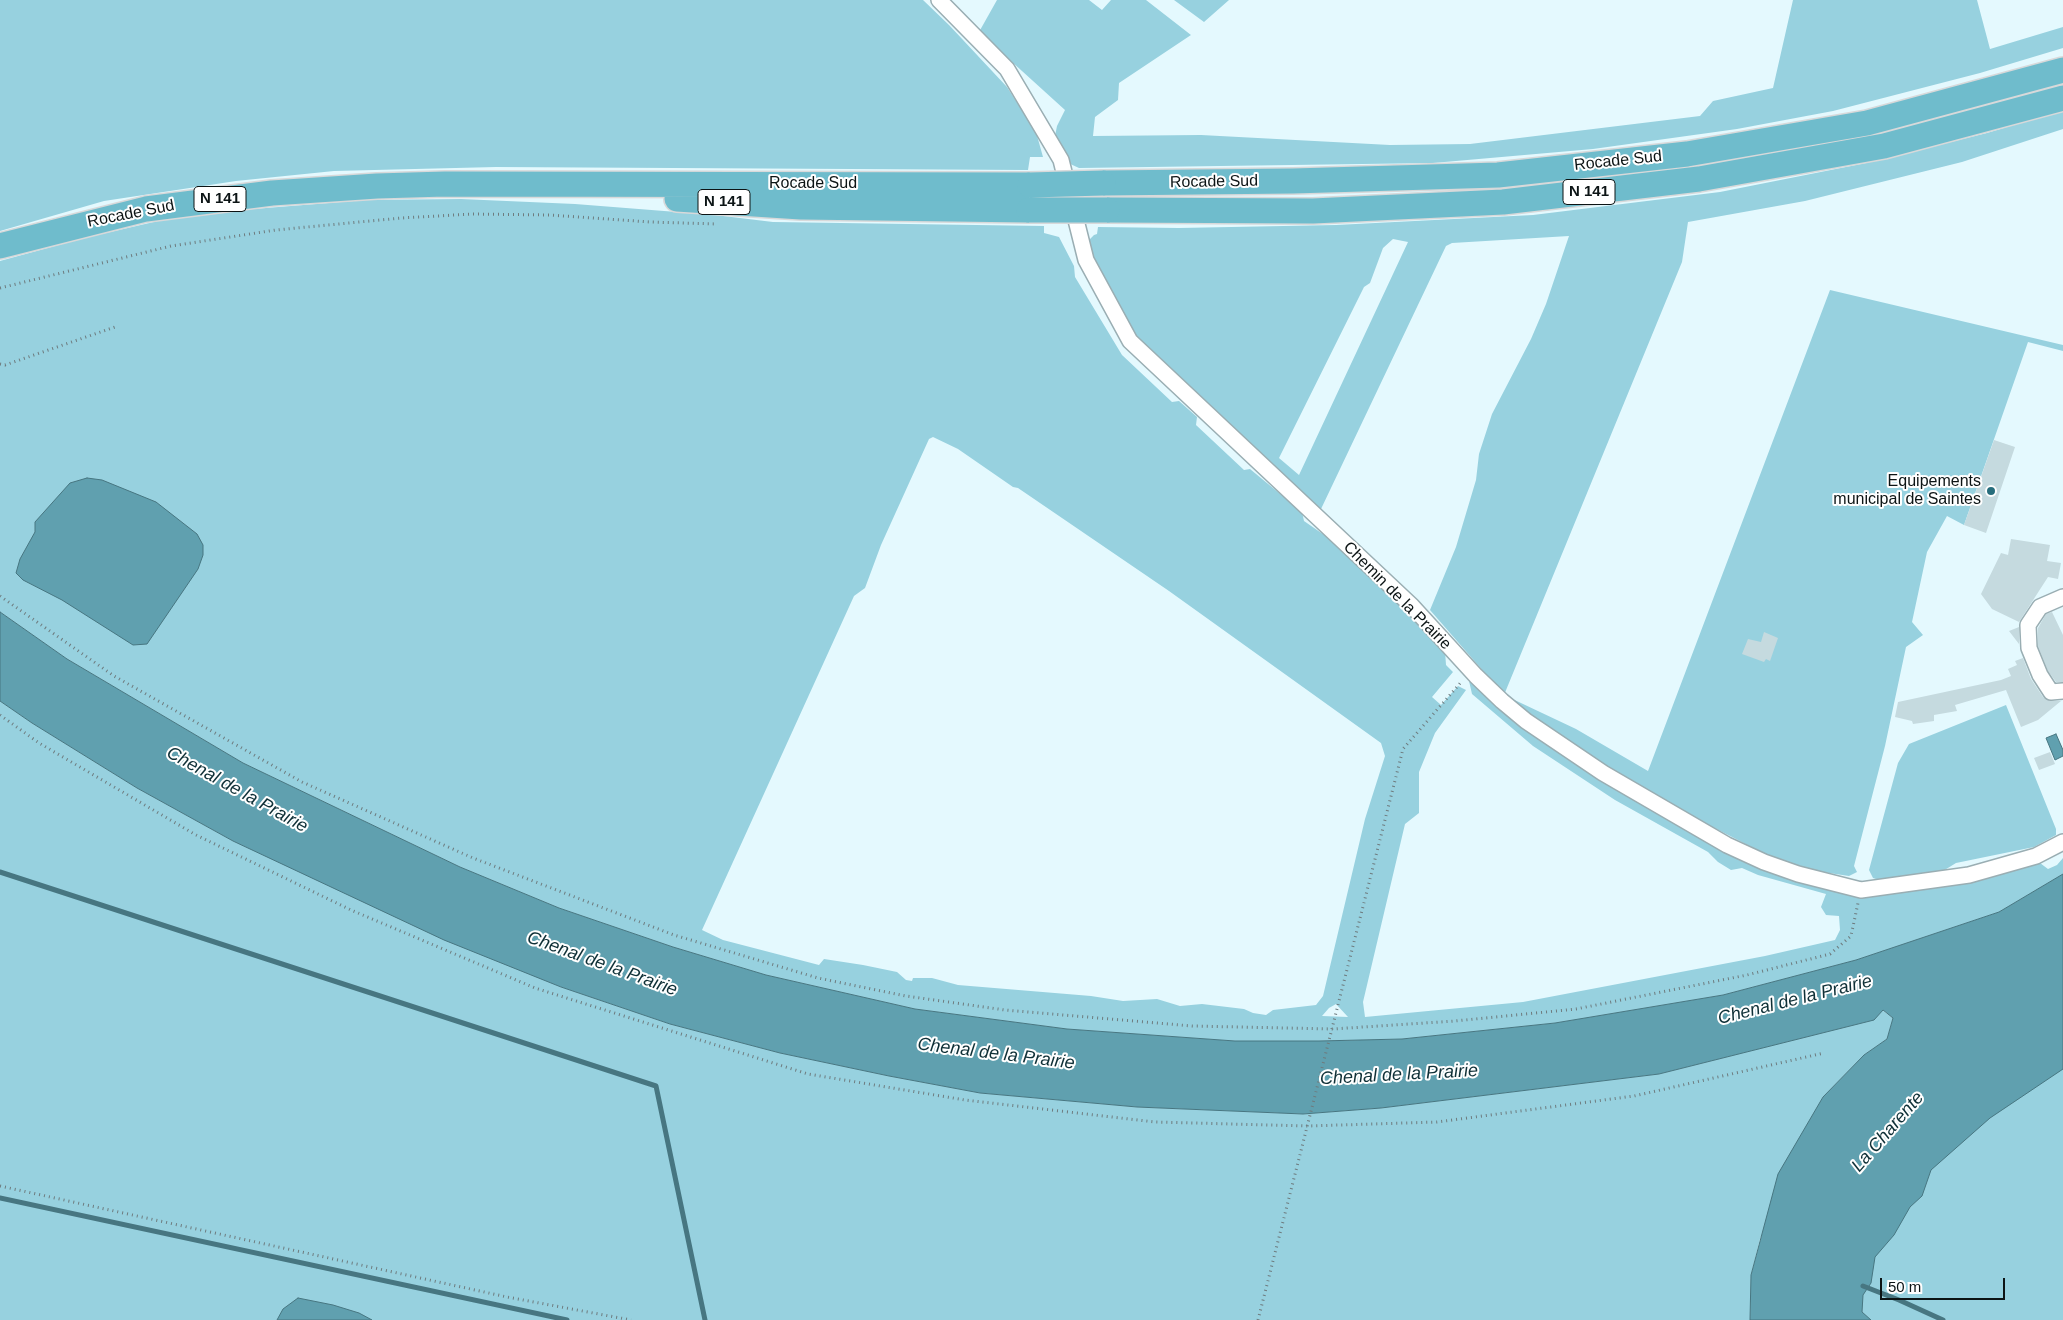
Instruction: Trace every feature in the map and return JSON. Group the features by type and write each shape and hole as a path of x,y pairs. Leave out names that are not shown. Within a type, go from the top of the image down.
{"highway":[{"name":"Rocade Sud","path":"0,246 79,224 146,209 207,200 272,193 445,184 1030,185 1293,181 1498,174 1687,154 1867,123 2063,70"},
{"name":"Rocade Sud","path":"445,184 801,207 1313,211 1503,202 1699,179 1884,146 2063,98"}],"street":[{"name":"Chemin de la Prairie","path":"939,0 1007,69 1061,160 1086,260 1130,342 1412,606 1502,702 1526,722 1603,773 1694,827 1764,862 1798,874 1860,890 1969,875 2036,856 2063,842"},
{"path":"2063,597 2040,607 2028,625 2029,648 2040,674 2051,692 2063,691"}],"path":[{"path":"0,288 171,246 276,230 401,218 473,214 550,215 650,222 720,224"},
{"path":"0,364 6,364 115,327"},
{"path":"0,596 114,676 302,782 473,858 674,935 818,978 906,996 1005,1010 1192,1026 1333,1029 1455,1021 1576,1009 1747,974 1830,954 1851,936 1860,890"},
{"path":"1258,1320 1403,749 1471,670"},
{"path":"0,715 39,743 196,835 351,910 535,988 808,1074 965,1100 1155,1122 1308,1126 1438,1122 1634,1096 1824,1053"},
{"path":"0,1186 507,1297 631,1320"}],"shaded area":[{"path":"0,0 923,0 1007,87 1036,132 1043,157 1030,157 1028,170 496,167 334,171 236,181 104,201 0,231"},
{"path":"997,0 1089,0 1102,10 1111,0 1146,0 1191,35 1119,83 1118,100 1095,117 1093,136 1201,135 1390,145 1470,144 1700,116 1713,101 1773,88 1793,0 1977,0 1990,49 2063,27 2063,48 1980,73 1833,111 1737,129 1593,149 1433,163 1079,168 1066,162 1055,136 1057,126 1065,110 979,32"},
{"path":"1174,0 1229,0 1204,22"},
{"path":"2063,110 2063,129 1962,162 1805,201 1688,222 1682,262 1504,695 1430,610 1456,547 1476,480 1479,454 1492,414 1531,339 1546,304 1569,236 1452,243 1446,246 1321,509 1154,361 1119,311 1090,259 1087,242 1097,234 1098,227 1179,228 1336,225 1533,215 1720,192 1866,163 1987,133","holes":["1393,239 1408,242 1299,475 1279,458 1364,287 1370,283 1383,248"]},
{"path":"461,199 575,204 715,215 773,222 1044,226 1044,233 1059,237 1074,266 1075,277 1122,355 1172,402 1179,401 1197,417 1196,425 1244,470 1250,469 1302,512 1304,521 1330,539 1411,612 1445,651 1446,665 1453,672 1432,697 1441,705 1458,686 1466,690 1435,733 1419,772 1419,813 1405,824 1363,1002 1365,1017 1523,1002 1765,956 1835,940 1840,930 1839,916 1826,915 1821,907 1826,894 1758,875 1742,868 1731,870 1718,862 1708,852 1615,800 1533,746 1472,694 1469,681 1519,723 1690,832 1840,890 2027,863 2040,863 2048,869 2057,865 2063,858 2063,874 1999,912 1856,960 1723,995 1555,1023 1402,1039 1319,1041 1235,1041 1067,1029 915,1009 766,975 673,947 559,908 460,867 243,763 67,659 0,612 0,261 84,238 167,219 241,210 366,200","holes":["933,437 958,449 1013,487 1018,488 1169,591 1381,743 1385,756 1365,819 1323,996 1316,1005 1273,1010 1266,1015 1244,1009 1202,1004 1180,1006 1157,999 1123,1001 1091,996 958,985 932,978 913,978 912,981 906,980 897,972 863,965 824,959 819,965 723,940 702,930 854,596 865,588 881,545 929,439","1336,1004 1348,1017 1322,1016 1329,1008"]},
{"path":"1830,290 2063,345 2063,351 2028,342 1964,525 1947,516 1927,552 1912,622 1923,635 1906,647 1885,746 1854,866 1857,872 1849,876 1816,871 1773,858 1660,800 1528,717 1504,695 1576,729 1648,771"},
{"path":"0,701 137,788 233,841 561,987 670,1024 780,1053 980,1093 1137,1107 1303,1114 1381,1108 1659,1074 1873,1020 1882,1010 1893,1018 1887,1039 1864,1055 1823,1097 1760,1239 1751,1275 1750,1320 0,1320"},
{"path":"2006,705 2056,829 2056,835 2034,847 1956,863 1943,871 1879,880 1873,878 1869,870 1898,763 1909,744"},
{"path":"2063,1039 2063,1320 1849,1320 1861,1260 1941,1148"}],"water":[{"path":"87,478 102,480 156,502 197,534 203,545 203,555 198,569 147,644 133,645 62,600 23,580 16,573 20,559 35,532 35,522 70,483"},
{"path":"0,612 67,659 243,763 460,867 559,908 673,947 766,975 915,1009 1067,1029 1235,1041 1319,1041 1402,1039 1555,1023 1723,995 1856,960 1999,912 2063,874 2063,1069 1990,1118 1931,1170 1922,1196 1910,1207 1894,1235 1875,1257 1871,1283 1863,1295 1862,1312 1871,1320 1750,1320 1751,1275 1778,1174 1823,1097 1864,1055 1887,1039 1893,1018 1883,1010 1874,1020 1659,1074 1381,1108 1303,1114 1137,1107 980,1093 780,1053 670,1024 561,987 444,940 233,841 137,788 0,701"},
{"path":"2056,734 2063,750 2063,756 2055,760 2046,738"},
{"path":"298,1298 333,1305 359,1313 372,1320 277,1320 283,1309"}],"building":[{"name":"Equipements municipal de Saintes","path":"1994,440 2015,447 1986,533 1964,525"},
{"path":"2011,539 2050,545 2047,561 2061,563 2058,579 2048,577 2019,622 1992,609 1981,594 2001,553 2008,555"},
{"path":"2052,612 2063,635 2063,682 2056,682 2048,671 2038,646 2038,628 2046,614"},
{"path":"2019,627 2019,644 2009,631"},
{"path":"1764,632 1778,638 1770,661 1766,659 1764,662 1742,654 1748,639 1761,642"},
{"path":"2023,658 2031,679 2043,697 2051,701 2061,701 2038,720 2021,727 2006,690 1955,705 1957,711 1934,715 1934,721 1913,724 1912,721 1895,717 1898,702 2001,680 2011,676 2008,669 2017,665 2015,661"},
{"path":"2050,752 2055,764 2039,770 2034,758"}],"waterway":[{"path":"0,872 656,1086 705,1320"},
{"path":"0,1198 567,1320"},
{"path":"1863,1286 1943,1320"}],"place":[{"name":"Equipements municipal de Saintes","path":"1991,491"}],"water label":[{"name":"Chenal de la Prairie","path":"237,790"},
{"name":"Chenal de la Prairie","path":"602,964"},
{"name":"Chenal de la Prairie","path":"1795,1000"},
{"name":"Chenal de la Prairie","path":"996,1054"},
{"name":"Chenal de la Prairie","path":"1399,1075"},
{"name":"La Charente","path":"1888,1132"}]}
